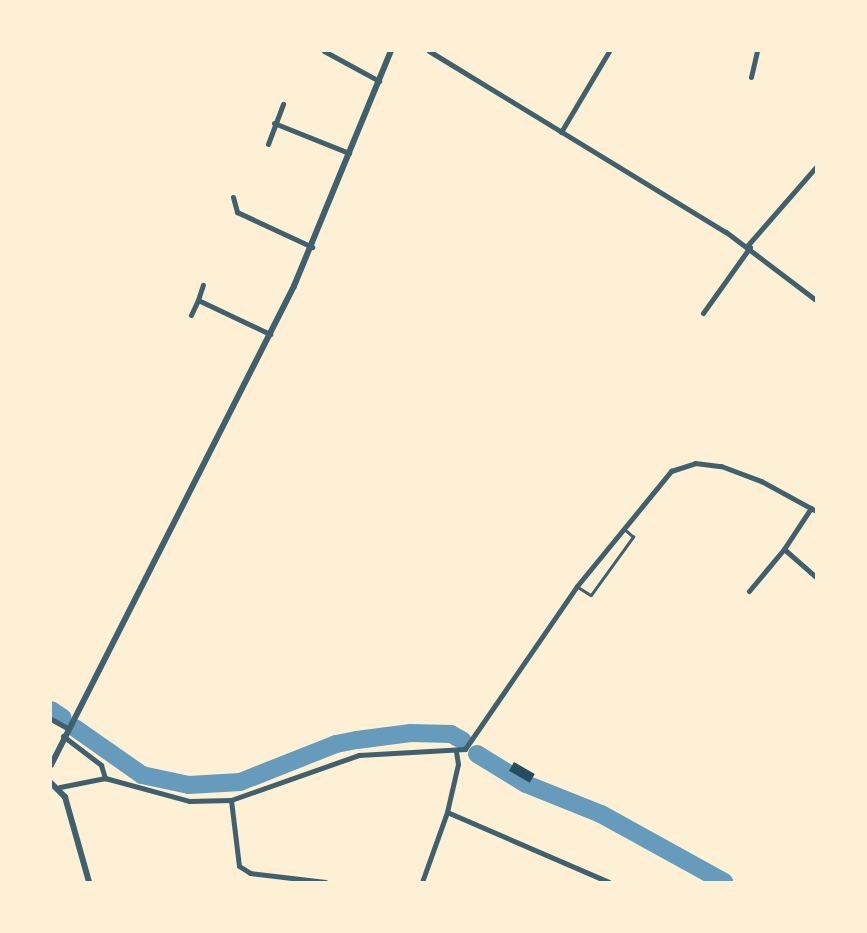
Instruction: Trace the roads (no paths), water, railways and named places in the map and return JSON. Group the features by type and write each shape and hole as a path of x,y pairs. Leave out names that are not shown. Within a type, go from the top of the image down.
{"street":[{"path":"324,51 379,82"},
{"path":"51,765 68,726 312,247 391,51"},
{"path":"429,51 748,247 816,300"},
{"path":"561,132 609,51"},
{"path":"751,77 757,51"},
{"path":"268,144 283,104"},
{"path":"274,123 349,153"},
{"path":"703,313 748,247 816,167"},
{"path":"233,197 237,212 312,247"},
{"path":"191,315 203,285"},
{"path":"198,300 270,334"},
{"path":"51,783 60,787 105,778 189,801 231,800 359,755 456,752 468,747 577,586 622,528 662,478 695,463 748,475 814,509 749,591"},
{"path":"784,549 790,559 816,577"},
{"path":"51,719 68,726"},
{"path":"64,736 101,765 105,778"},
{"path":"422,882 447,812 458,764 456,752"},
{"path":"60,787 89,882"},
{"path":"231,800 236,859 243,870 325,881"},
{"path":"447,812 608,882"}],"lane":[{"path":"577,586 591,596 633,537 622,528"}],"waterway":[{"path":"51,710 63,718"},
{"path":"75,728 142,775 189,785 240,782 336,744 357,740 411,733 451,734 462,740"},
{"path":"477,754 526,784 601,814 724,882"}]}
